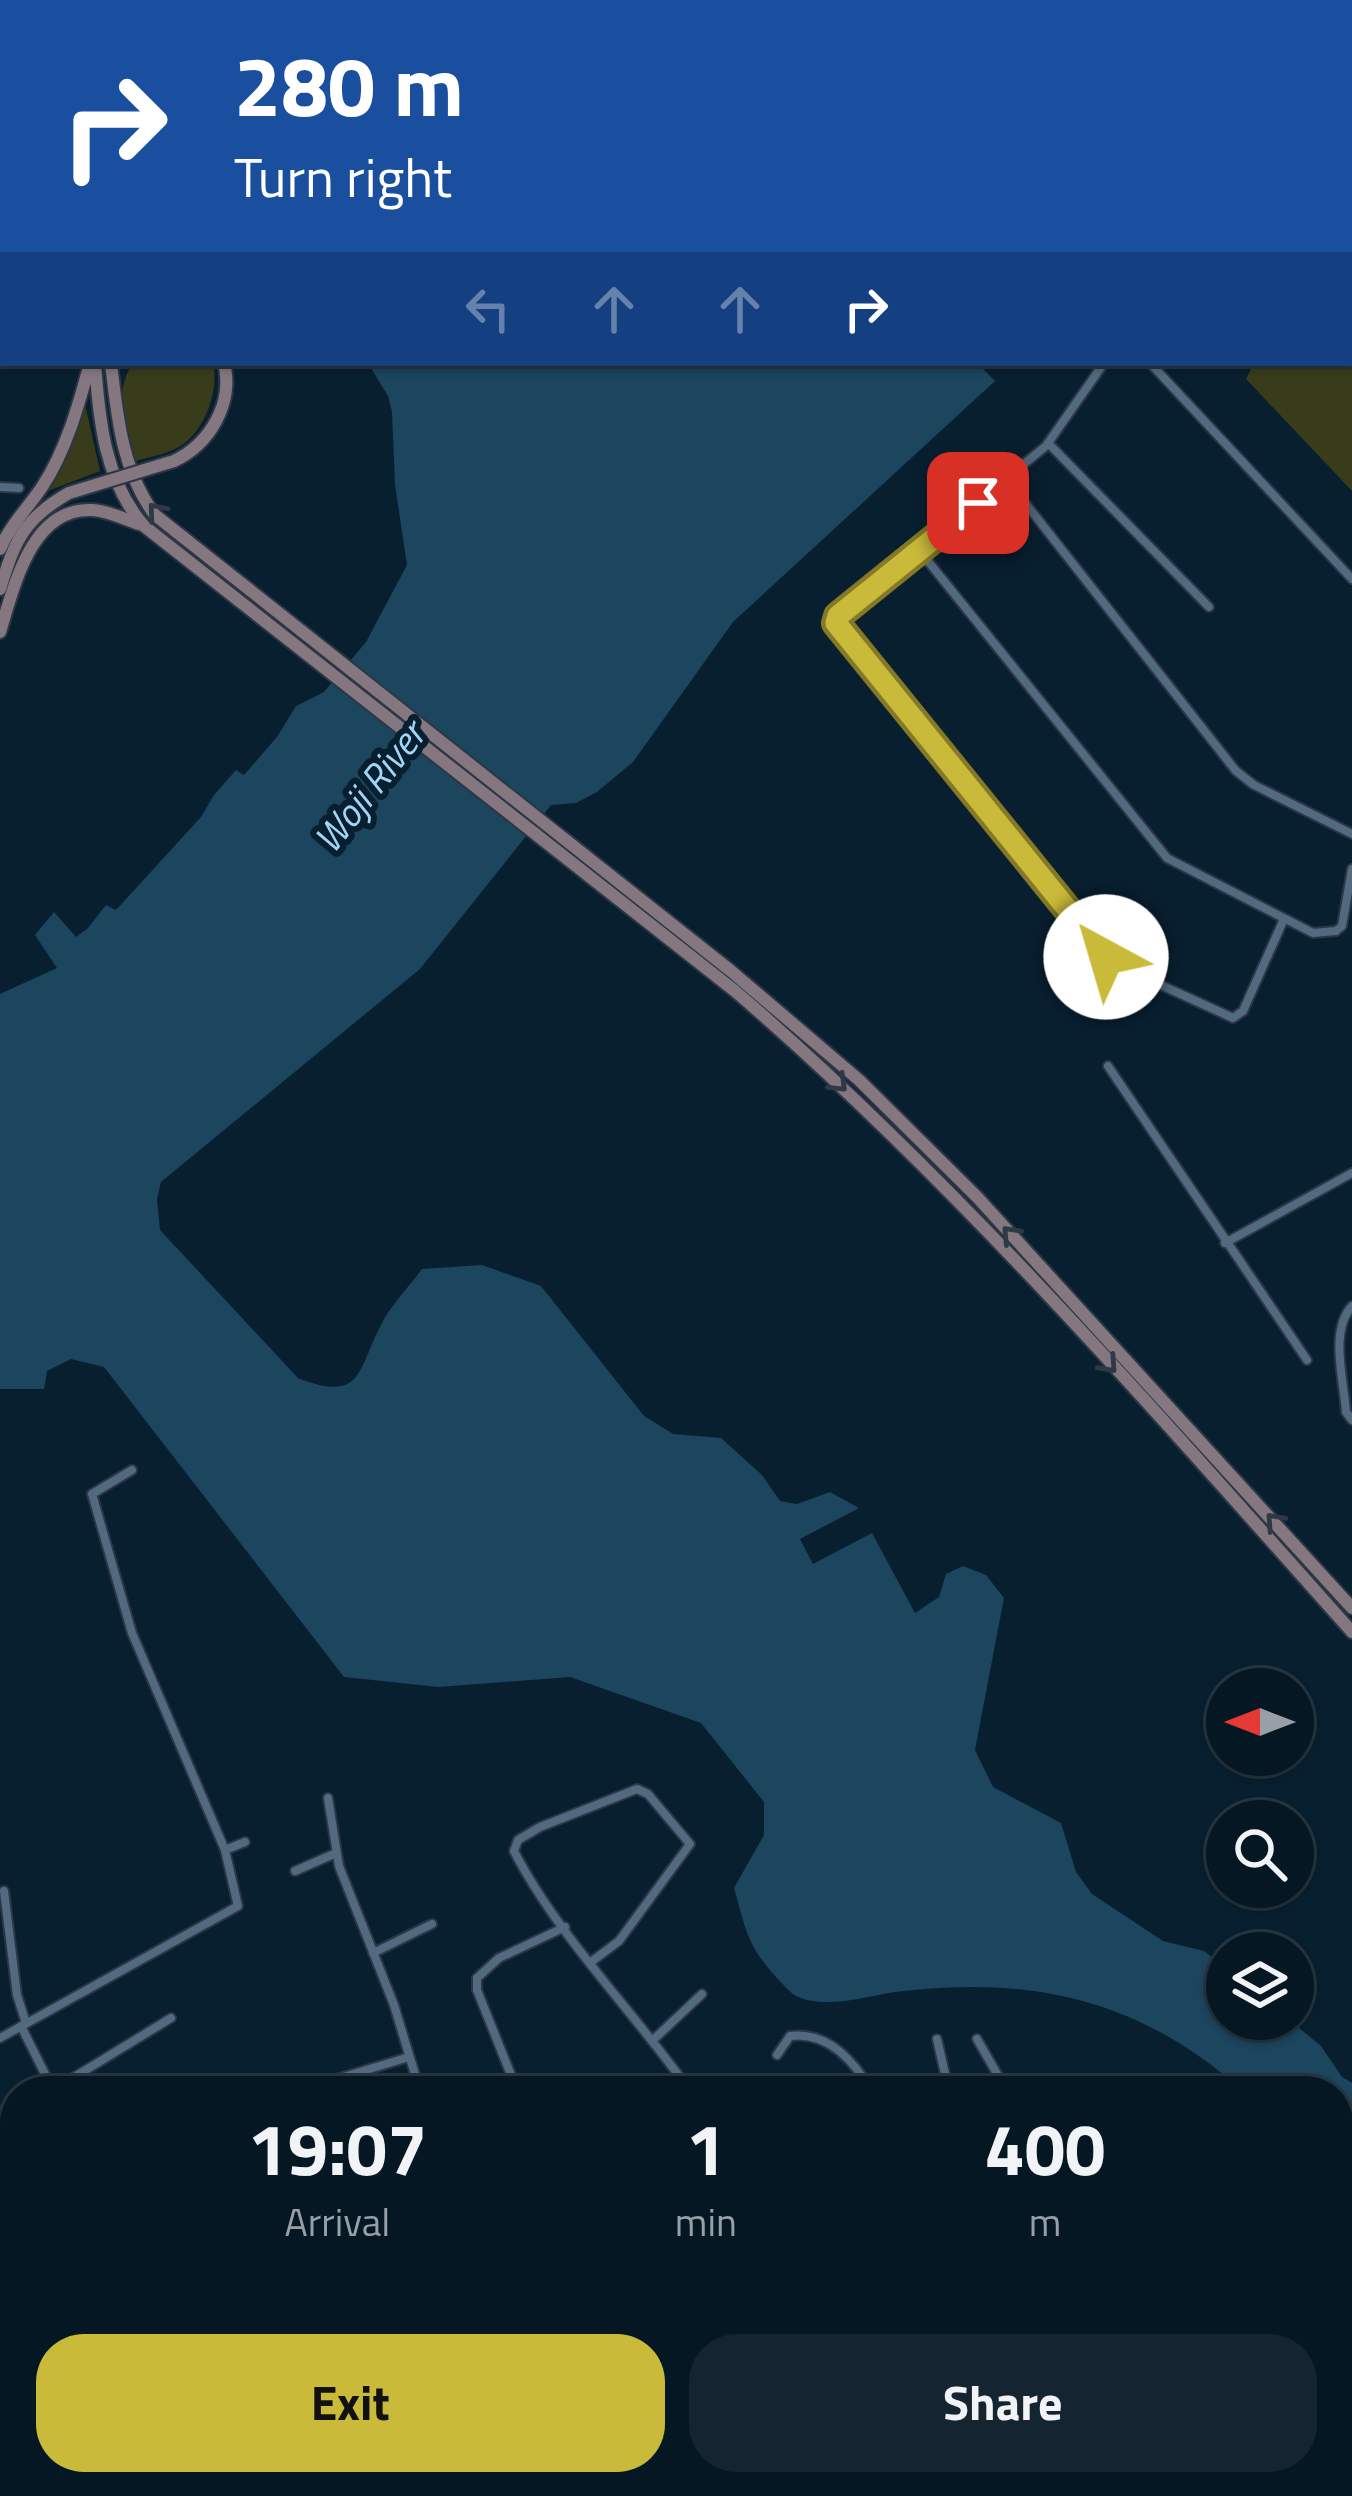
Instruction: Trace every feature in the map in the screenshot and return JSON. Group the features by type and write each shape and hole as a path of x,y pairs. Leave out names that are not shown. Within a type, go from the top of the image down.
{"main road":[{"path":"0,549 59,455 92,366"},
{"path":"93,366 108,457 125,502 144,526 273,619 794,1024 914,1131 1352,1608"},
{"path":"111,366 122,439 145,502 273,619"},
{"path":"114,384 123,366"},
{"path":"0,590 21,532 40,510 69,493 174,461 204,442 227,388 224,366"},
{"path":"0,632 24,560 54,521 92,510 144,526"},
{"path":"558,844 735,991 916,1157 1352,1632"}],"street":[{"path":"1102,366 1048,443 838,616 836,623 1106,957 1233,1018 1243,1011 1283,919"},
{"path":"1153,366 1352,579"},
{"path":"1048,443 1209,607"},
{"path":"1007,479 1236,771 1254,785 1352,834"},
{"path":"0,487 19,488"},
{"path":"919,550 1168,858 1313,933 1336,932 1342,926 1352,869"},
{"path":"1108,1066 1307,1360"},
{"path":"1225,1243 1352,1173"},
{"path":"1352,1306 1344,1314 1340,1335 1346,1412 1352,1420"},
{"path":"0,2038 238,1906 225,1850 132,1633 92,1494 132,1470"},
{"path":"592,1962 619,1941 690,1844 649,1794 629,1791 540,1827 514,1845 523,1869 565,1927 679,2076"},
{"path":"328,1798 337,1853 415,2076"},
{"path":"225,1850 245,1842"},
{"path":"295,1871 337,1853"},
{"path":"4,1892 17,1995 24,2025 47,2076"},
{"path":"373,1953 432,1924"},
{"path":"511,2076 477,1990 477,1978 499,1958 565,1927"},
{"path":"652,2041 702,1994"},
{"path":"76,2076 171,2018"},
{"path":"778,2055 790,2036 820,2040 852,2058 863,2076"},
{"path":"937,2039 946,2076"},
{"path":"976,2039 998,2076"},
{"path":"346,2076 409,2057"}],"green space":[{"path":"131,366 214,366 207,412 185,443 136,461 122,398"},
{"path":"1252,366 1352,366 1352,491 1246,379"},
{"path":"83,405 100,471 45,492"}],"water":[{"name":"Woji River","path":"370,366 980,366 995,381 733,622 633,762 597,792 576,803 551,805 420,969 161,1182 157,1199 160,1230 298,1378 320,1385 335,1387 355,1378 386,1316 422,1269 482,1265 541,1286 644,1416 673,1434 721,1438 762,1475 780,1501 797,1504 830,1492 859,1508 800,1539 813,1564 872,1533 915,1613 939,1597 946,1574 963,1566 986,1575 1004,1598 975,1750 993,1787 1061,1823 1076,1872 1092,1894 1163,1941 1206,1953 1206,2040 1314,2040 1341,2076 1225,2076 1166,2035 1126,2016 1043,1992 952,1987 836,2002 796,1996 753,1945 734,1888 764,1835 764,1802 701,1723 570,1677 438,1687 344,1677 104,1367 71,1359 47,1371 44,1389 0,1389 0,994 57,968 35,935 54,912 76,937 106,905 116,910 201,817 236,770 244,775 296,706 324,692 366,642 407,565 395,485 392,412"}],"route":[{"path":"978,503 838,616 836,623 1106,957"}]}
